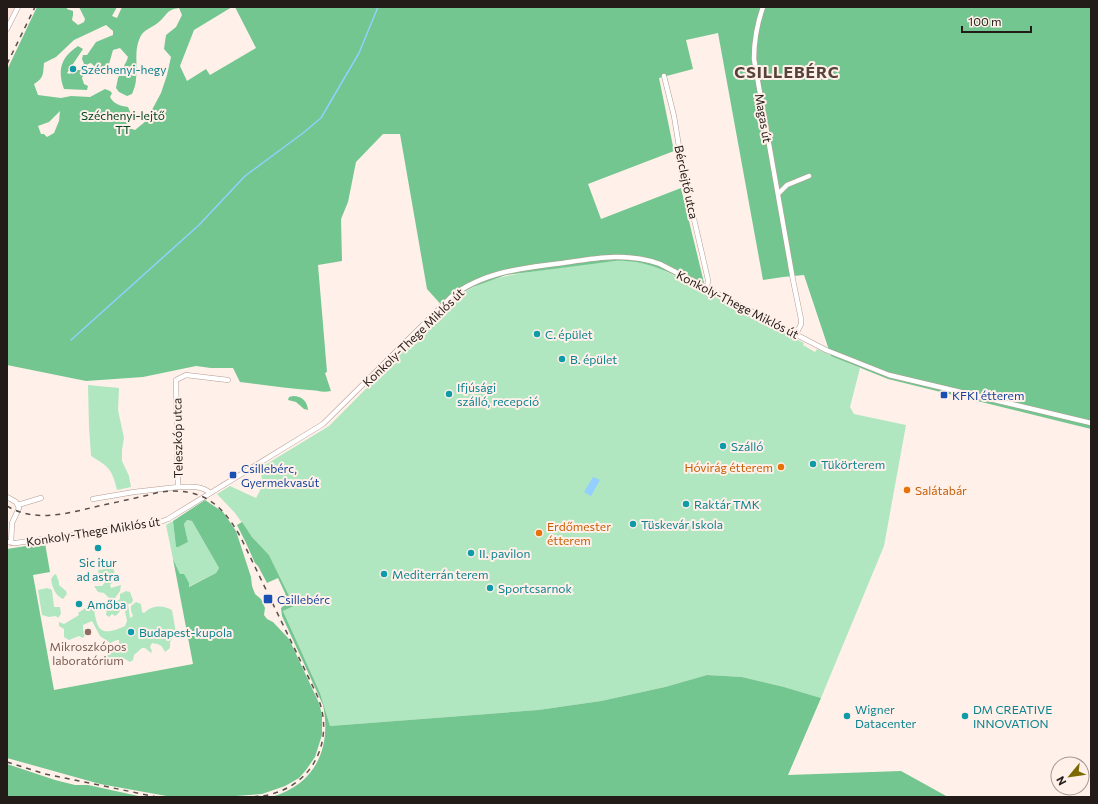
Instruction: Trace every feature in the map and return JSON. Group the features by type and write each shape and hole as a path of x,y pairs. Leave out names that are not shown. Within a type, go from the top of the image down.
{"street":[{"path":"7,29 18,7"},
{"name":"Magas út","path":"763,7 755,37 754,59 801,319 801,324 796,334"},
{"name":"Bérclejtő utca","path":"664,76 674,116 684,171 708,280 707,288"},
{"path":"778,194 785,187 809,176"},
{"path":"776,183 785,187"},
{"name":"Konkoly-Thege Miklós út","path":"9,543 164,521 323,424 451,297 465,287 482,279 519,269 604,256 625,256 660,264 837,355 889,376 1091,423"},
{"name":"Teleszkóp utca","path":"210,493 203,488 178,486 176,380 186,375 228,380"},
{"path":"92,499 178,486"},
{"path":"7,497 16,502 18,505"},
{"path":"18,505 41,498"},
{"path":"9,543 12,523 18,505"}],"shaded area":[{"path":"7,7 15,7 7,25"}],"green space":[{"name":"Széchenyi-lejtő TT","path":"37,7 67,7 67,9 73,11 72,20 78,25 84,22 85,19 79,7 117,7 112,16 117,18 122,7 232,7 194,30 180,66 187,81 206,69 210,75 256,48 235,7 1091,7 1091,429 888,379 831,356 804,275 763,280 718,33 686,40 693,69 659,78 674,151 588,184 601,219 681,188 706,291 673,274 651,266 627,261 615,261 506,275 473,287 462,293 445,309 427,289 400,134 383,134 356,162 348,202 341,219 342,261 318,265 327,372 325,373 331,391 322,392 240,382 233,368 196,366 143,377 86,381 7,365 7,70","holes":["179,8 182,15 176,27 166,35 164,49 171,57 161,93 146,121 135,130 129,128 131,114 128,107 115,103 110,97 112,93 105,89 90,97 71,96 61,98 38,95 34,84 40,80 44,63 56,57 74,40 106,25 113,31 113,35 96,42 87,55 83,55 82,59 84,64 81,70 74,70 70,74 67,73 83,49 78,46 64,59 61,70 64,89 87,90 88,86 84,84 82,78 84,74 88,72 88,64 91,63 94,66 98,65 101,67 109,64 113,50 120,48 128,57 118,78 116,88 119,92 127,96 132,94 136,81 136,56 139,39 142,34 163,19 169,11","60,111 59,121 54,133 47,137 44,134 41,134 38,126 49,122"]},
{"path":"627,260 654,265 804,343 803,345 815,352 817,349 860,368 850,407 854,414 906,425 884,546 821,698 742,677 707,675 665,687 601,701 538,710 330,726 320,693 283,611 294,606 269,555 252,537 235,513 217,494 230,486 256,498 263,485 260,468 329,426 454,300 465,292 487,281 512,275 578,265"},
{"path":"88,385 119,388 118,410 124,438 122,461 129,476 131,487 117,490 109,469 91,456"},
{"path":"293,396 304,400 308,410 304,409 296,402 288,400 289,397"},
{"path":"205,500 223,512 236,531 255,594 261,599 265,608 264,615 289,639 319,703 322,715 322,735 315,757 306,770 299,778 285,786 262,794 223,797 172,797 100,784 7,758 7,549 45,543 50,572 33,575 54,690 193,664 173,559 180,574 184,574 189,583 189,587 216,573 219,568 192,521 187,520 184,524 188,542 176,547 173,521"},
{"path":"187,520 192,521 219,568 216,573 188,587 173,559 166,525 173,521 176,547 188,542 184,524"},
{"path":"242,522 252,537 269,555 294,606 283,611 320,693 330,726 538,710 601,701 665,687 707,675 742,677 821,698 788,775 901,771 948,797 271,797 299,784 317,763 325,736 325,721 323,705 282,616 281,608 287,603 285,593 278,578 267,583 255,563 237,525"},
{"path":"113,568 114,577 110,585 111,588 121,585 120,591 115,598 110,599 104,593 98,592 94,586 102,586 106,581 105,576 99,574 98,570"},
{"path":"56,574 59,585 66,591 67,594 63,599 56,593 52,585 51,579"},
{"path":"47,588 52,590 54,607 60,607 61,614 58,618 56,616 49,617 42,615 38,590"},
{"path":"126,591 130,592 133,600 132,603 128,604 130,618 133,616 131,606 136,602 141,604 142,612 144,613 150,608 154,607 169,608 172,610 176,633 170,642 170,648 165,652 160,645 152,643 150,647 152,651 151,653 145,648 142,648 134,655 133,660 130,662 125,659 118,658 107,667 104,665 108,654 119,643 119,640 110,643 100,636 92,621 83,625 83,630 86,634 83,638 79,636 69,640 64,637 64,629 59,626 59,622 64,624 79,615 78,613 93,603 96,619 100,628 104,631 116,630 125,626 127,621 123,605 119,613 115,616 112,614 109,617 106,615 107,608 120,599 120,594"},
{"path":"7,764 75,785 88,785 143,797 7,797"}],"water":[{"path":"593,477 600,480 591,496 584,492"}],"waterway":[{"path":"71,340 199,225 245,176 321,118 359,53 378,7"}],"railway":[{"path":"7,64 35,7"},
{"path":"7,506 30,514 54,515 79,511 160,492 174,491 199,495 209,500 226,515 241,538 316,693 324,724 323,740 318,754 311,767 301,778 288,788 264,796 251,797"},
{"path":"7,762 45,774 157,797"}],"place":[{"name":"Széchenyi-hegy","path":"73,69"},
{"name":"C. épület","path":"537,334"},
{"name":"B. épület","path":"562,359"},
{"name":"Ifjúsági szálló, recepció","path":"449,394"},
{"name":"KFKI étterem","path":"944,395"},
{"name":"Szálló","path":"723,446"},
{"name":"Tükörterem","path":"813,464"},
{"name":"Hóvirág étterem","path":"781,467"},
{"name":"Csillebérc, Gyermekvasút","path":"233,475"},
{"name":"Salátabár","path":"907,490"},
{"name":"Raktár TMK","path":"686,504"},
{"name":"Tüskevár Iskola","path":"633,524"},
{"name":"Erdőmester étterem","path":"539,533"},
{"name":"Sic itur ad astra","path":"98,548"},
{"name":"II. pavilon","path":"471,553"},
{"name":"Mediterrán terem","path":"384,574"},
{"name":"Sportcsarnok","path":"490,588"},
{"name":"Csillebérc","path":"268,599"},
{"name":"Amőba","path":"79,604"},
{"name":"Mikroszkópos laboratórium","path":"88,632"},
{"name":"Budapest-kupola","path":"131,632"},
{"name":"Wigner Datacenter","path":"847,716"},
{"name":"DM CREATIVE INNOVATION","path":"965,716"}],"district":[{"name":"CSILLEBÉRC","path":"787,71"}]}
